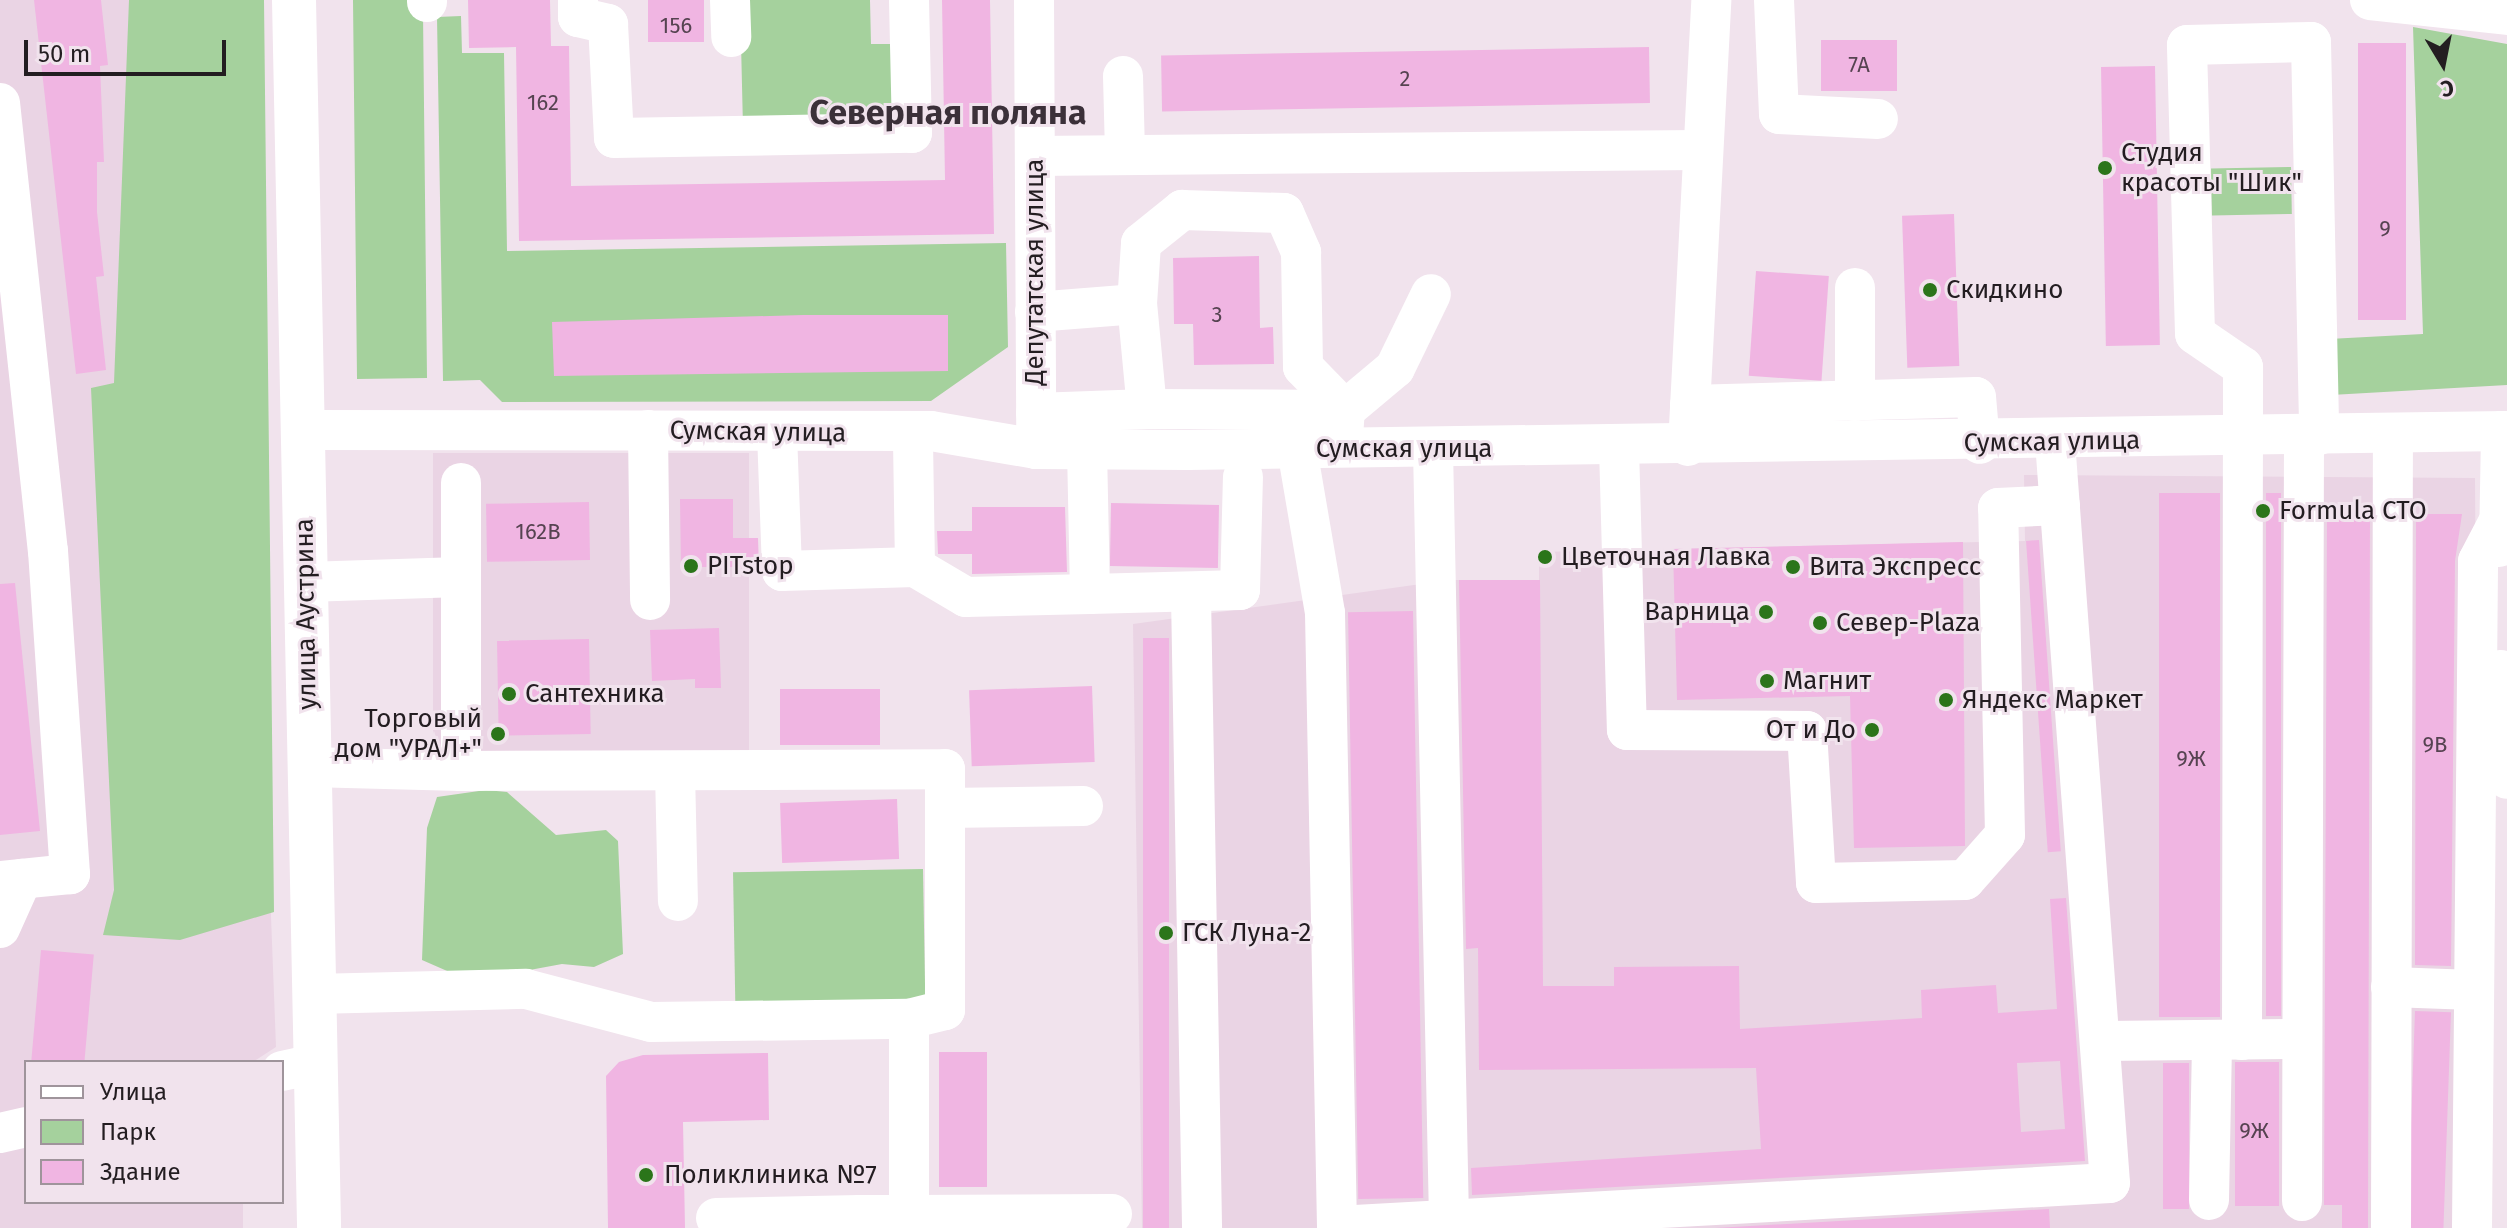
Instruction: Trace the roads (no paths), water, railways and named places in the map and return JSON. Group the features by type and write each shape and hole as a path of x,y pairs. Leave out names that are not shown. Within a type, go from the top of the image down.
{"main road":[{"name":"улица Аустрина","path":"294,0 314,994 299,1067 319,1228"}],"street":[{"path":"578,0 578,17 608,24 614,138 912,133 909,0"},
{"name":"Депутатская улица","path":"1034,0 1036,431"},
{"path":"1688,446 1700,150 1711,0"},
{"path":"1774,0 1779,114 1878,119"},
{"path":"2370,0 2507,15"},
{"path":"2209,1200 2227,1040 2244,437 2243,367 2195,334 2187,45 2311,42 2311,436 2302,1201"},
{"path":"1123,76 1125,155"},
{"path":"0,103 48,551 70,874 11,880 0,928"},
{"path":"1035,156 1700,150"},
{"path":"1147,409 1137,304 1141,243 1182,210 1284,213 1301,252 1303,367 1345,410 1342,449"},
{"path":"1855,288 1855,401"},
{"path":"1036,431 1147,409 1345,410 1395,368 1431,294"},
{"path":"1035,312 1137,304"},
{"path":"1690,405 1976,397 1980,444"},
{"name":"Сумская улица","path":"303,430 648,430 913,435 931,431 1036,431 1087,449 1980,444 2504,431"},
{"path":"648,430 650,600"},
{"path":"2504,431 2496,598 2507,779"},
{"path":"777,433 782,571 915,567 966,597 1191,595 1240,590 1243,477"},
{"path":"2391,1228 2393,433"},
{"path":"913,435 915,567"},
{"path":"1297,449 1325,613 1335,1227 2110,1183 2104,1041 2055,442"},
{"path":"1619,447 1627,730 1807,731 1816,883 1965,880 2005,835 1998,508 2060,505"},
{"path":"1087,449 1090,594"},
{"path":"1433,449 1449,1220"},
{"path":"461,483 461,771"},
{"path":"2472,1228 2478,561 2500,519"},
{"path":"306,582 460,577"},
{"path":"1191,595 1202,1228"},
{"path":"309,767 675,772 945,769 945,1010 909,1019 651,1022 526,989 314,994"},
{"path":"675,772 678,901"},
{"path":"945,808 1083,806"},
{"path":"2391,987 2473,990"},
{"path":"909,1019 909,1215"},
{"path":"2104,1041 2302,1039"},
{"path":"0,1133 24,1127"},
{"path":"716,1218 860,1222 909,1215 1112,1214"}],"place":[{"name":"Студия красоты \"Шик\"","path":"2105,168"},
{"name":"Скидкино","path":"1930,290"},
{"name":"Formula СТО","path":"2263,511"},
{"name":"Цветочная Лавка","path":"1545,557"},
{"name":"PITstop","path":"691,566"},
{"name":"Вита Экспресс","path":"1793,567"},
{"name":"Варница","path":"1766,612"},
{"name":"Север-Plaza","path":"1820,623"},
{"name":"Магнит","path":"1767,681"},
{"name":"Сантехника","path":"509,694"},
{"name":"Яндекс Маркет","path":"1946,700"},
{"name":"От и До","path":"1872,730"},
{"name":"Торговый дом \"УРАЛ+\"","path":"498,734"},
{"name":"ГСК Луна-2","path":"1166,933"},
{"name":"Поликлиника №7","path":"646,1175"}],"district":[{"name":"Северная поляна","path":"948,113"}]}
